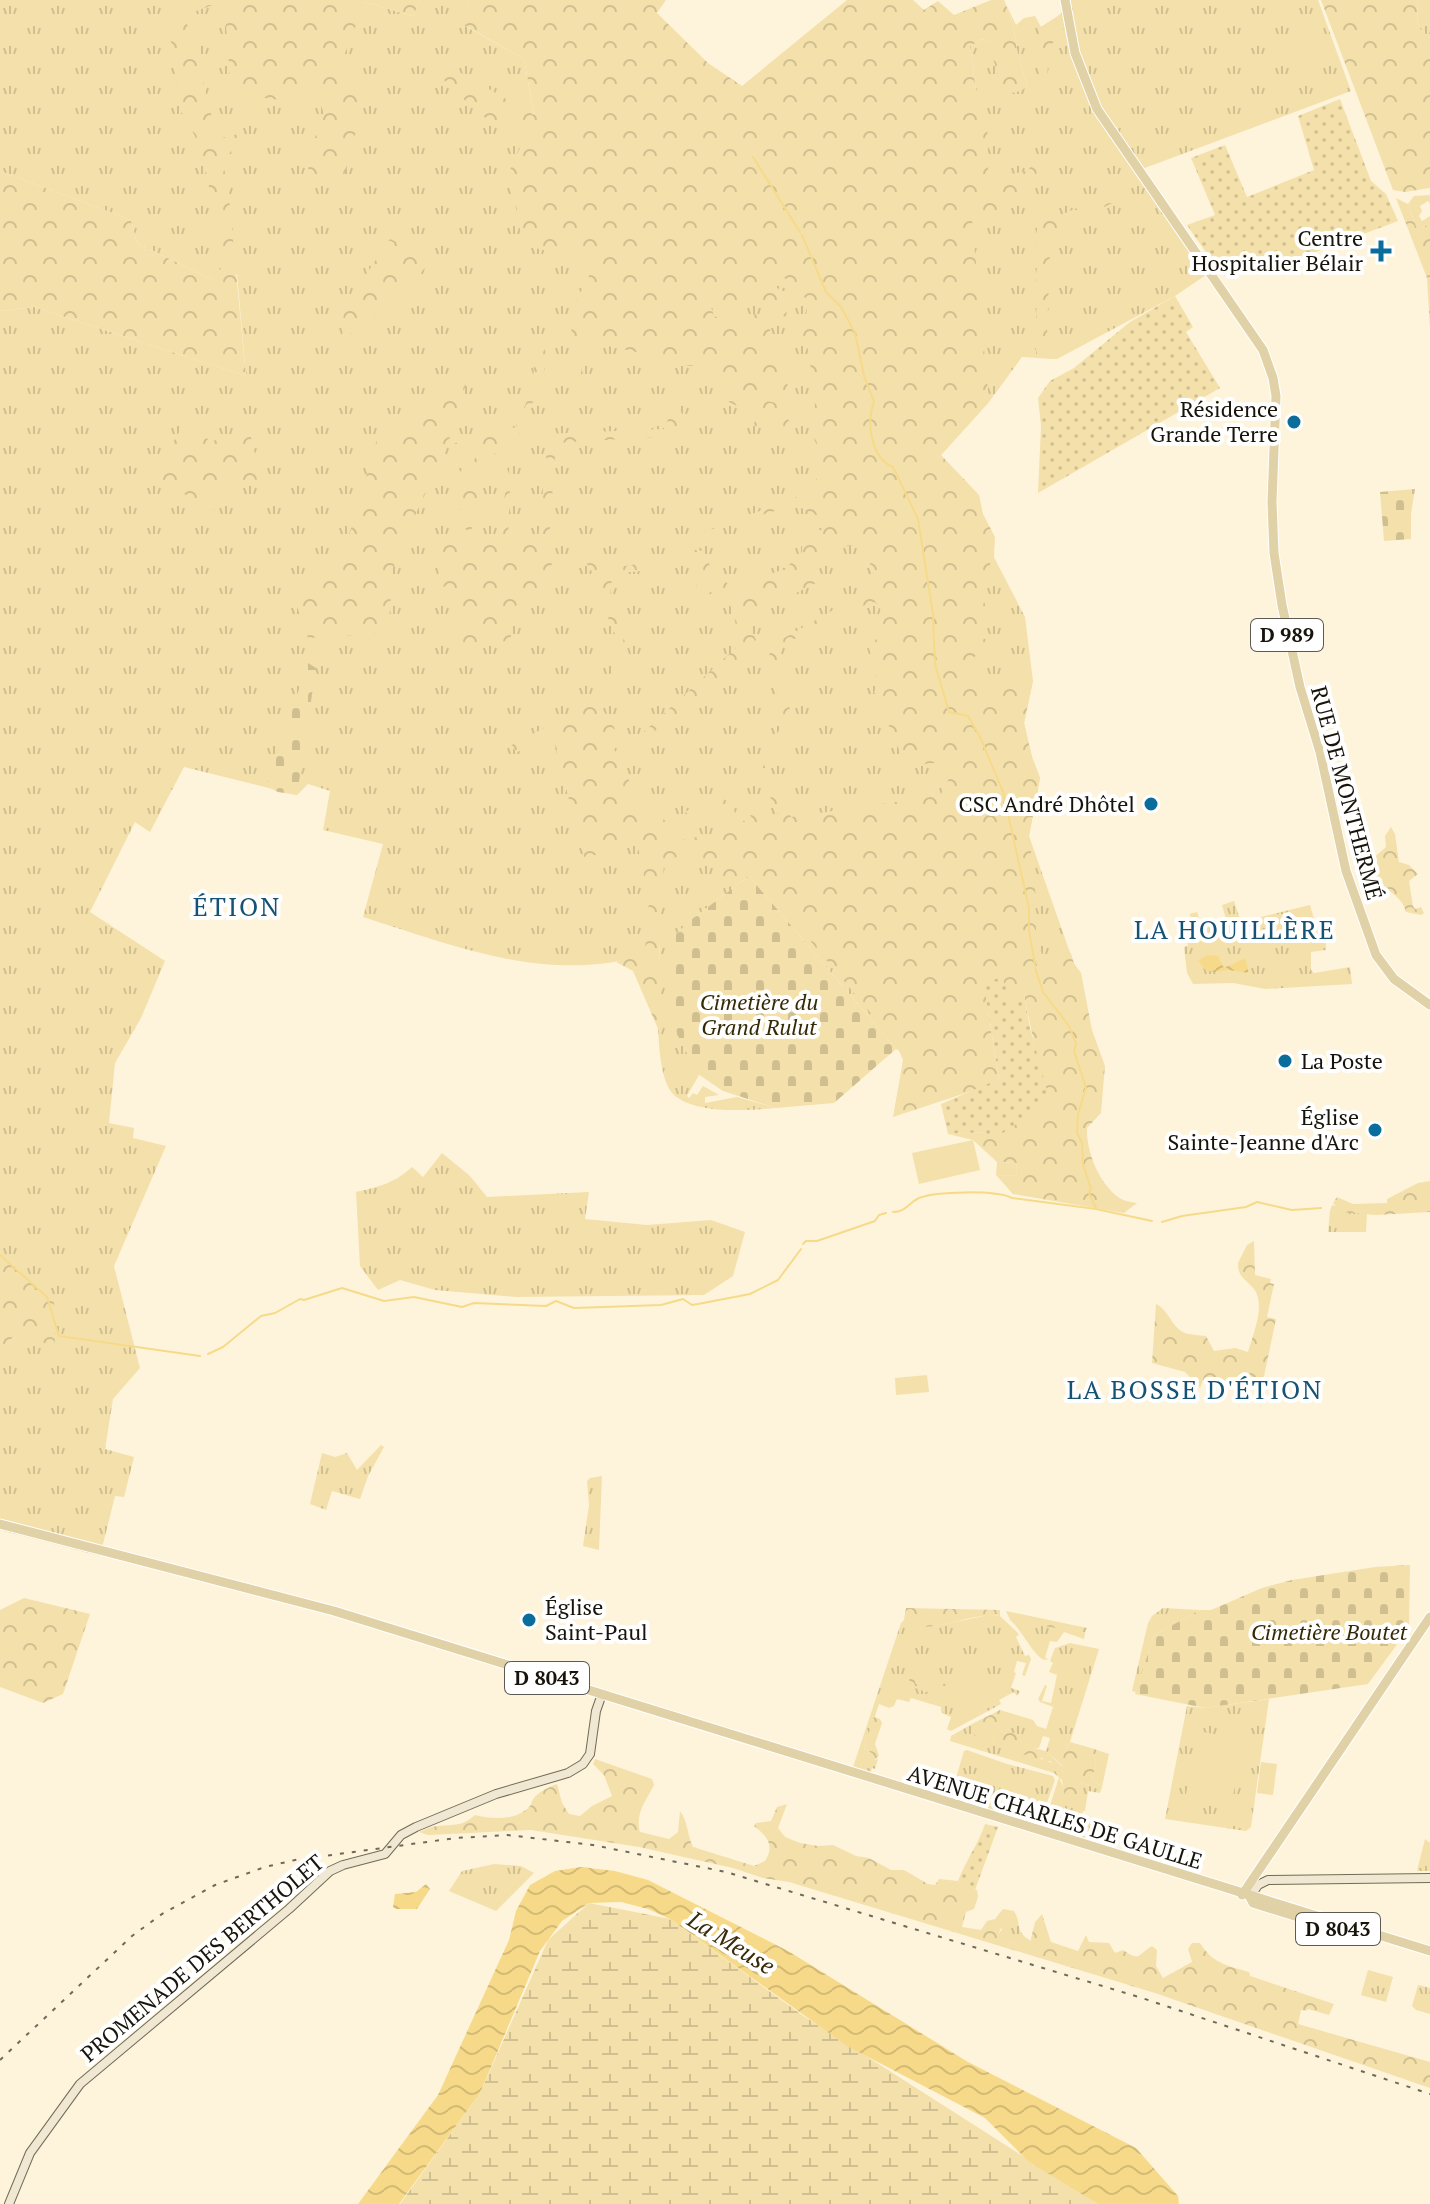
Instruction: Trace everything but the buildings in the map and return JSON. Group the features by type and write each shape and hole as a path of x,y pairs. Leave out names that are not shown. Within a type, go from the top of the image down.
{"main road":[{"name":"RUE DE MONTHERMÉ","path":"1065,0 1075,53 1097,109 1263,350 1268,362 1276,396 1272,502 1274,553 1300,687 1320,752 1346,871 1376,955 1394,979 1430,1005"},
{"name":"D 8043","path":"0,1524 334,1611 602,1694"},
{"path":"1246,1896 1268,1858 1430,1617"},
{"name":"AVENUE CHARLES DE GAULLE","path":"602,1694 1246,1896 1253,1903 1430,1954"}],"street":[{"name":"PROMENADE DES BERTHOLET","path":"9,2204 30,2153 80,2084 113,2055 289,1909 326,1873 343,1865 385,1854 399,1838 416,1827 496,1794 568,1773 583,1764 590,1754 596,1711 602,1694"},
{"path":"1268,1858 1263,1874 1268,1880"},
{"path":"1246,1896 1268,1880 1430,1878"}],"green space":[{"path":"0,0 341,0 365,2 413,16 420,0 468,0 465,26 524,59 534,116 625,89 976,91 970,46 982,39 988,41 1028,87 1018,56 1013,23 1004,0 1016,25 1024,18 1035,16 1041,27 1061,14 1068,0 1318,0 1351,91 1134,172 1206,275 1175,296 1057,359 1022,357 989,402 941,455 1025,617 1033,681 1024,723 1040,778 1029,836 1074,964 1081,973 1011,999 912,1058 896,1049 749,876 671,939 677,1027 699,1075 687,1096 689,1098 693,1093 697,1095 703,1086 719,1095 705,1097 705,1103 737,1097 776,1108 738,1110 696,1106 674,1095 662,1067 658,1024 660,945 614,962 550,965 487,954 363,917 383,844 323,830 330,791 308,784 297,795 184,767 150,832 135,822 90,912 165,961 141,1018 115,1063 109,1123 134,1128 133,1138 166,1146 114,1266 140,1368 113,1399 105,1449 134,1457 124,1497 115,1496 100,1556 0,1530 0,311 34,307 246,376 237,274 215,281 137,243 131,220 0,171"},
{"path":"174,0 420,0 413,16 365,2 340,66 341,78 363,81 359,120 342,183 307,176 312,145 324,115 317,92 306,92 293,102 238,94 230,78 224,1 182,16"},
{"path":"468,0 666,0 657,13 708,63 742,86 847,0 913,0 924,10 938,1 954,15 991,0 1004,0 1013,23 1018,56 1028,87 1015,93 1002,89 988,41 982,39 970,46 976,91 990,142 986,155 990,181 996,187 1004,184 1012,174 1027,171 1038,159 1036,179 996,215 972,221 989,402 941,455 979,495 983,514 995,537 994,557 978,586 986,607 974,634 987,640 971,662 988,686 1005,687 1033,681 1024,723 1040,778 1029,836 1035,883 1036,933 1044,962 1071,953 1081,973 1092,1030 1105,1066 1101,1113 1087,1128 1089,1147 1095,1166 1111,1191 1122,1199 1137,1203 1124,1213 1013,1194 996,1175 1016,1176 1017,1163 997,1162 973,1140 948,1134 985,1132 1038,1062 1024,995 1011,999 984,985 999,1079 990,1085 893,1117 903,1060 896,1043 754,874 729,887 720,880 716,869 701,864 698,856 680,855 664,864 660,914 659,1031 633,971 616,962 645,950 649,901 637,841 619,851 584,857 553,738 517,752 510,746 561,719 593,694 615,729 606,736 620,759 649,828 663,818 678,841 725,831 725,818 716,810 692,816 685,812 717,794 728,802 740,818 752,825 752,818 741,802 750,799 759,821 770,824 780,819 757,768 763,763 791,817 941,794 952,773 947,762 910,765 895,741 874,692 879,685 869,648 881,633 883,613 875,602 840,613 818,630 794,639 781,649 779,660 793,724 769,757 756,762 783,725 769,656 772,645 877,585 867,554 887,544 872,542 824,550 819,570 822,580 746,618 756,640 699,697 638,744 636,739 738,646 734,614 727,600 717,589 699,598 689,549 703,551 715,576 724,579 732,590 786,568 802,552 802,538 823,529 820,517 795,505 703,532 811,492 817,478 820,453 813,436 815,406 809,353 803,335 808,302 794,282 781,277 775,287 789,294 786,317 738,302 719,303 711,307 714,316 736,325 750,314 764,315 786,371 788,389 766,397 767,401 786,405 790,429 782,441 769,430 753,425 763,408 757,401 743,409 729,402 727,382 713,372 695,366 669,365 636,352 589,342 583,349 580,388 569,314 596,263 523,245 509,172 533,119 518,134 480,115 443,79 449,66 534,115 524,59 464,25"},
{"path":"1321,0 1417,0 1418,27 1430,38 1430,188 1405,192 1393,190"},
{"path":"1417,0 1430,0 1430,38 1418,27"},
{"path":"1061,14 1065,40 1056,39 1049,48 1047,78 1039,77 1041,27"},
{"path":"182,16 200,46 203,81 217,139 238,134 241,144 222,159 228,188 246,376 34,307 0,311 0,171 131,220 137,243 215,281 224,261 201,147 181,111 168,22"},
{"path":"1312,40 1315,55 1289,60 1286,52"},
{"path":"1340,99 1371,181 1386,194 1398,221 1263,272 1255,255 1217,268 1187,225 1215,215 1191,158 1225,145 1247,197 1314,170 1298,116"},
{"path":"1112,193 1114,202 1065,227 1050,247 1047,337 1057,359 1036,358 1037,221 1056,217"},
{"path":"1430,195 1430,204 1428,201 1420,206 1422,211 1419,216 1422,221 1430,216 1430,226 1417,229 1408,204 1414,196"},
{"path":"1396,198 1408,204 1417,229 1430,226 1430,330 1427,278"},
{"path":"390,239 434,259 400,293 342,341 344,307"},
{"path":"1175,296 1193,327 1186,332 1220,388 1038,493 1041,426 1038,398 1050,381 1074,368 1130,322"},
{"path":"543,342 546,361 528,415 530,420 509,446 482,460 479,508 470,533 460,524 458,475 466,464 475,459 475,453 457,449 454,444 465,438 485,438 508,425 512,429 516,426 532,390 536,346"},
{"path":"467,380 447,447 393,568 388,633 308,638 295,601 306,594 347,543 377,439"},
{"path":"670,394 683,415 672,436 556,443 549,540 554,585 540,599 523,598 510,612 511,640 449,651 458,618 457,602 450,585 443,587 437,600 431,599 431,591 438,579 442,539 497,539 511,461 508,539 538,540 547,449 545,434 664,429 672,410 662,402 642,397"},
{"path":"182,427 212,441 250,433 261,479 221,484 219,513 153,477"},
{"path":"1415,489 1411,539 1384,541 1380,492"},
{"path":"590,551 603,554 618,567 658,561 660,567 612,577 610,598 630,657 621,676 610,681 610,674 619,663 622,651 602,603 592,592 591,587 597,577 588,567 585,555"},
{"path":"308,663 316,668 297,795 278,792 266,786"},
{"path":"1391,827 1399,862 1409,865 1418,874 1409,881 1413,906 1415,909 1421,907 1424,913 1421,915 1406,912 1397,897 1374,876 1372,859 1386,847 1385,836"},
{"name":"Cimetière du Grand Rulut","path":"749,876 896,1049 834,1103 776,1108 723,1091 698,1074 677,1034 668,941"},
{"path":"1234,901 1241,922 1310,905 1316,926 1325,925 1326,950 1311,952 1311,970 1314,973 1350,967 1352,984 1265,989 1233,983 1193,984 1187,973 1184,947 1188,946 1186,936 1196,938 1190,914 1197,912 1205,926 1226,919 1222,905"},
{"path":"1002,976 1010,999 1024,994 1050,1102 995,1138 985,1132 948,1134 941,1104 999,1079 984,985"},
{"path":"973,1140 980,1170 919,1184 912,1153"},
{"path":"442,1153 470,1176 487,1197 589,1192 585,1219 647,1225 711,1220 745,1232 733,1276 704,1295 516,1297 435,1290 400,1280 378,1290 360,1266 356,1192 393,1181 412,1167 423,1177"},
{"path":"997,1162 1017,1163 1016,1176 996,1175"},
{"path":"1430,1181 1430,1212 1376,1215 1330,1211 1332,1205 1336,1206 1333,1203 1337,1197 1353,1204 1387,1203 1387,1199 1418,1183"},
{"path":"1330,1211 1367,1213 1366,1232 1328,1232"},
{"path":"1254,1241 1255,1275 1271,1279 1270,1283 1274,1284 1267,1317 1276,1319 1262,1386 1226,1386 1224,1396 1219,1382 1203,1380 1200,1388 1185,1372 1152,1363 1156,1304 1180,1330 1206,1336 1214,1351 1235,1348 1248,1352 1259,1303 1254,1289 1241,1275 1238,1263 1247,1245"},
{"path":"0,1251 54,1300 55,1349 19,1329 0,1353"},
{"path":"927,1375 929,1392 896,1395 895,1378"},
{"path":"381,1445 384,1447 360,1499 332,1491 326,1510 310,1504 322,1453 335,1457 347,1453 357,1470"},
{"path":"602,1476 599,1550 583,1546 589,1505 587,1481"},
{"name":"Cimetière Boutet","path":"1410,1565 1409,1628 1368,1684 1205,1708 1135,1694 1154,1635 1200,1610 1211,1610 1262,1588 1292,1580 1375,1567"},
{"path":"24,1598 90,1614 63,1694 43,1703 0,1687 0,1610"},
{"path":"906,1608 1000,1610 1000,1616 920,1627 911,1635 901,1623"},
{"path":"1163,1608 1200,1610 1154,1635 1136,1692 1132,1691 1148,1623"},
{"path":"1006,1611 1087,1628 1085,1633 1010,1620"},
{"path":"989,1615 1000,1616 1019,1634 1016,1637 1025,1656 1029,1655 1031,1659 1025,1676 1022,1675 1026,1663 1017,1661 1011,1688 1020,1691 1017,1696 1014,1692 999,1700 1001,1704 951,1731 947,1729 951,1717 942,1713 941,1707 911,1698 909,1702 897,1699 894,1706 889,1708 879,1704 864,1748 873,1754 873,1760 878,1759 875,1769 872,1768 871,1772 853,1767 901,1623 930,1627"},
{"path":"1010,1620 1085,1633 1084,1639 1064,1632 1057,1642 1050,1641 1045,1658 1049,1659 1044,1660"},
{"path":"1070,1643 1099,1649 1064,1753 1063,1766 1046,1751 1050,1738 1043,1736 1039,1748 1028,1747 1017,1734 1002,1732 996,1722 996,1712 1000,1710 1033,1720 1037,1726 1046,1729 1053,1707 1038,1699 1045,1685 1042,1701 1051,1703 1057,1675 1049,1672 1053,1663 1050,1661 1055,1648"},
{"path":"934,1650 945,1657 931,1680 919,1673"},
{"path":"915,1657 915,1683 923,1686 946,1684 946,1687 926,1692 912,1687 909,1672"},
{"path":"969,1672 989,1679 975,1715 956,1708"},
{"path":"1269,1699 1251,1827 1246,1831 1165,1819 1187,1706 1205,1708"},
{"path":"996,1712 1002,1732 1017,1733 1022,1743 1029,1739 1029,1747 1046,1751 1062,1766 1070,1742 1091,1748 1096,1763 1092,1779 1102,1787 1101,1790 1079,1782 1076,1787 1078,1791 1082,1789 1079,1803 1071,1800 1072,1807 1067,1807 1062,1780 1054,1773 1055,1766 1050,1761 1045,1762 1042,1758 1031,1762 1026,1754 1020,1758 1017,1752 1014,1755 1008,1748 994,1743 987,1726 980,1736 972,1732 972,1724"},
{"path":"874,1717 882,1723 875,1744 879,1756 873,1761 873,1754 864,1748"},
{"path":"972,1724 972,1732 988,1726 994,1743 1052,1763 1056,1766 1054,1773 950,1741 951,1736"},
{"path":"1198,1731 1244,1740 1231,1807 1185,1799"},
{"path":"1091,1748 1109,1754 1102,1787 1092,1779 1096,1763"},
{"path":"964,1751 1053,1776 1055,1780 1044,1811 956,1785"},
{"path":"595,1759 652,1779 654,1785 640,1813 640,1832 669,1839 678,1832 680,1811 693,1847 754,1866 765,1861 769,1846 766,1837 754,1826 771,1821 777,1807 787,1804 778,1828 785,1837 818,1846 833,1845 891,1870 904,1870 928,1884 935,1885 939,1879 958,1881 977,1890 974,1909 966,1912 962,1927 981,1930 987,1921 995,1919 1003,1923 997,1938 1029,1947 1035,1922 1042,1914 1051,1942 1078,1951 1086,1935 1089,1942 1109,1943 1115,1953 1123,1950 1133,1956 1152,1946 1157,1950 1156,1966 1163,1978 1192,1962 1188,1949 1192,1943 1200,1943 1215,1959 1249,1972 1250,1976 1334,2004 1329,2015 1301,2010 1298,2024 1430,2062 1430,2088 1155,1993 789,1882 639,1847 531,1830 428,1835 419,1832 462,1823 475,1815 495,1818 515,1816 529,1807 539,1793 557,1784 562,1803 569,1814 580,1816 612,1796 604,1775 593,1764"},
{"path":"1261,1762 1277,1764 1273,1795 1257,1793"},
{"path":"1059,1777 1065,1791 1078,1791 1075,1787 1079,1782 1101,1790 1100,1793 1088,1791 1081,1818 1094,1821 1091,1834 1084,1838 976,1805 958,1791 1069,1825 1068,1815 1049,1809"},
{"path":"1055,1791 1063,1802 1062,1811 1074,1815 1079,1812 1081,1819 1089,1823 1085,1830 1082,1832 1075,1827 1068,1831 1063,1829 1060,1824 1069,1825 1068,1815 1060,1812 1055,1806 1052,1800"},
{"path":"985,1824 998,1827 975,1890 958,1881"},
{"path":"1425,1839 1430,1843 1430,1871 1417,1871"},
{"path":"494,1864 521,1866 534,1873 496,1911 449,1891 462,1871"},
{"path":"589,1903 670,1919 802,2015 1098,2204 400,2204 480,2093 548,1940"},
{"path":"1003,1909 1014,1911 1020,1930 1031,1941 1030,1947 996,1938 1002,1929 995,1919"},
{"path":"1368,1970 1393,1977 1386,2002 1361,1995"},
{"path":"1418,1985 1430,1988 1430,2014 1412,2006"}],"water":[{"path":"1208,955 1218,956 1224,968 1245,958 1249,973 1204,969 1198,960"},
{"name":"La Meuse","path":"581,1867 615,1871 648,1880 788,1951 968,2062 1136,2148 1178,2196 1179,2204 1098,2204 1028,2161 985,2118 847,2046 670,1919 621,1902 589,1903 562,1921 540,1951 480,2093 399,2204 358,2204 438,2095 509,1940 516,1911 530,1885 555,1871"},
{"path":"426,1884 430,1889 417,1909 393,1907 395,1894 416,1892"}],"waterway":[{"path":"753,157 800,232"},
{"path":"802,235 826,292 841,307 855,333 864,376 874,402 870,420 875,448 893,467 918,519 933,614 935,664 949,712 968,716 1003,792 1029,908 1029,931 1035,965"},
{"path":"1035,968 1043,992 1069,1026 1076,1044 1074,1051 1086,1088 1078,1114 1077,1133 1082,1143 1083,1164 1091,1189 1089,1193 1096,1208"},
{"path":"893,1212 901,1211 915,1200 927,1196 980,1193 1096,1209 1152,1221"},
{"path":"1162,1222 1246,1207 1257,1202 1292,1210 1321,1208"},
{"path":"803,1244 875,1221 879,1215 886,1213"},
{"path":"208,1354 223,1347 261,1316 275,1313 300,1299 342,1288 384,1301 414,1297 462,1307 474,1303 546,1306 556,1301 574,1308 661,1305 683,1299 692,1305 750,1294 778,1280 801,1249"},
{"path":"0,1255 47,1297 59,1336 200,1356"}],"railway":[{"path":"0,2060 132,1936 162,1914 215,1885 295,1860 456,1838 507,1835 593,1845 726,1872 1142,1998 1430,2094"}],"place":[{"name":"Centre Hospitalier Bélair","path":"1381,251"},
{"name":"Résidence Grande Terre","path":"1294,422"},
{"name":"CSC André Dhôtel","path":"1151,804"},
{"name":"La Poste","path":"1285,1061"},
{"name":"Église Sainte-Jeanne d'Arc","path":"1375,1130"},
{"name":"Église Saint-Paul","path":"529,1620"}],"district":[{"name":"ÉTION","path":"237,907"},
{"name":"LA HOUILLÈRE","path":"1235,930"},
{"name":"LA BOSSE D'ÉTION","path":"1195,1390"}]}
